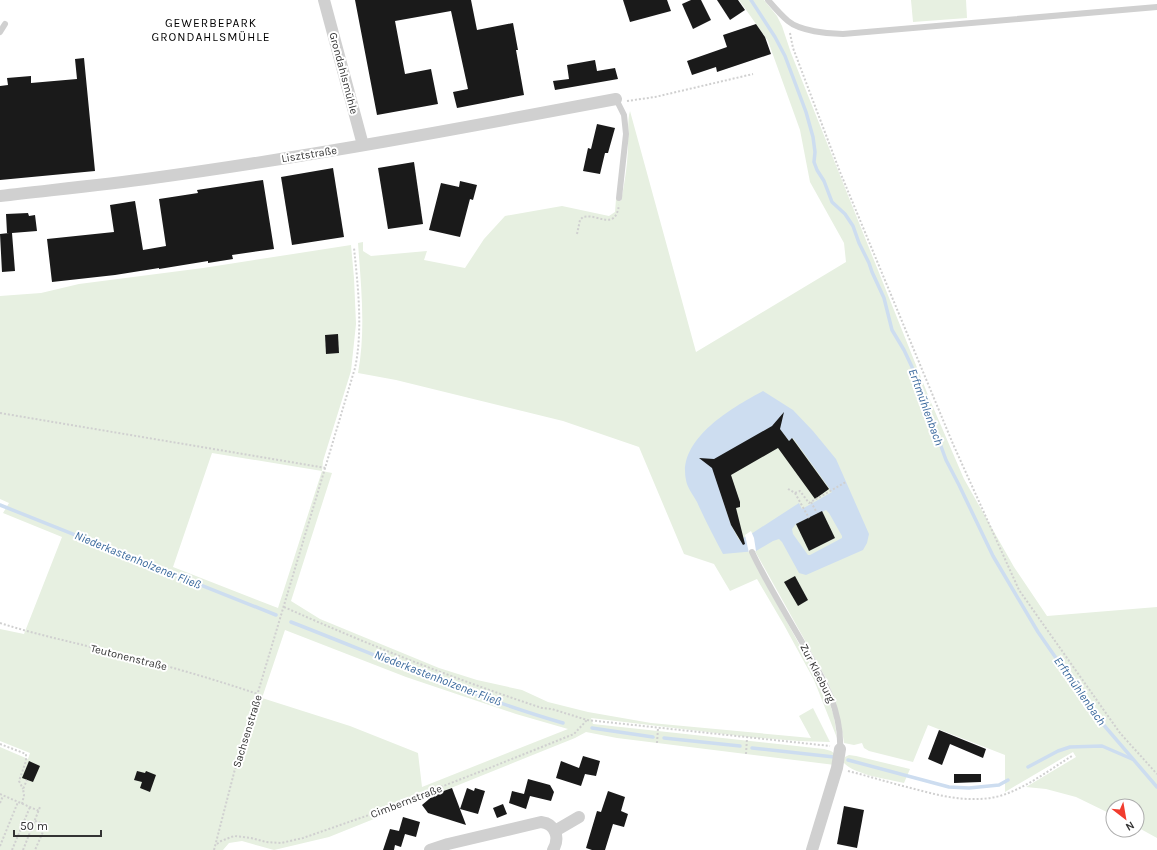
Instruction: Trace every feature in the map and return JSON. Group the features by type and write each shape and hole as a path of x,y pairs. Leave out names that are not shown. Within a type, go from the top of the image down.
{"street":[{"name":"Grondahlsmühle","path":"324,0 363,145"},
{"name":"Lisztstraße","path":"0,196 153,178 363,145 616,99"},
{"name":"Zur Kleeburg","path":"812,850 837,768 840,749"},
{"path":"555,831 579,817"},
{"path":"430,850 448,844 536,823 546,823 555,831 557,842 553,850"}],"lane":[{"path":"768,0 789,22 811,31 844,34 1157,7"},
{"path":"0,32 5,24"},
{"path":"616,99 624,114 626,134 619,198"},
{"name":"Zur Kleeburg","path":"752,552 824,682 836,711 840,730 840,749"}],"path":[{"path":"789,22 793,48 840,172 953,444 1019,590 1120,733 1157,774"},
{"path":"616,99 627,102 655,97 753,74"},
{"path":"577,234 580,220 583,217 591,216 607,220 616,216 618,213 619,198"},
{"name":"Sachsenstraße","path":"214,850 235,769 326,468 359,352 354,248"},
{"path":"0,413 326,468"},
{"path":"788,489 795,492 800,491 809,503 846,482"},
{"path":"795,492 809,518"},
{"path":"812,502 817,513"},
{"path":"284,607 388,652 472,684 542,708 587,720 828,746 840,749"},
{"name":"Teutonenstraße","path":"0,623 28,632 147,661 232,685 258,694"},
{"name":"Cimbernstraße","path":"216,845 221,841 234,836 266,842 281,843 304,838 369,815 574,734 587,720"},
{"path":"657,743 658,728"},
{"path":"746,754 747,738"},
{"path":"0,744 26,754 26,761 19,781 24,795 22,804"},
{"path":"837,768 944,797 972,799 1000,796 1010,792 1023,786 1072,756"},
{"path":"23,789 28,780"},
{"path":"0,794 39,811"},
{"path":"0,803 3,796"},
{"path":"0,846 18,802"},
{"path":"12,850 30,807"},
{"path":"23,850 40,807"},
{"path":"35,821 46,825 35,850"}],"green space":[{"path":"739,0 764,0 777,16 782,26 791,53 930,400 964,479 1014,567 1047,616 1157,607 1157,838 1145,831 1145,798 1105,798 1105,811 1076,797 1046,789 1026,787 1076,757 1073,752 1005,792 1005,755 928,725 913,762 869,751 864,748 862,743 854,745 844,743 838,711 827,680 755,551 751,552 756,566 825,691 834,716 837,738 814,680 757,579 730,591 714,564 684,554 639,447 563,421 396,380 358,373 362,341 362,324 358,243 363,242 363,251 371,256 427,251 424,260 465,268 484,239 505,216 562,206 609,216 615,212 616,199 621,201 627,164 628,123 630,111 696,352 846,262 844,243 810,182 800,130 768,41"},
{"path":"911,0 966,0 967,18 913,22"},
{"path":"351,245 356,324 351,371 323,461 322,471 332,473 291,601 320,619 439,668 477,680 522,690 548,702 588,712 651,723 811,738 799,716 813,708 830,742 749,737 591,718 593,724 824,749 835,754 835,765 617,738 586,732 575,738 329,837 274,850 242,841 229,843 223,850 0,850 0,747 28,759 30,753 0,741 0,629 24,634 62,537 3,513 9,503 0,499 0,296 41,293 79,284 203,268","holes":["212,453 322,471 278,608 173,567","285,630 406,677 516,714 568,729 422,787 418,753 350,726 262,698"]},
{"path":"849,755 910,769 904,783 881,778 863,773 848,766 843,762 845,757"}],"water":[{"path":"763,391 793,410 836,459 869,534 867,543 863,550 806,575 799,573 779,539 756,551 723,554 690,491 686,480 685,465 690,451 698,438 723,415","holes":["781,423 779,428 789,441 793,438 832,492 802,509 799,503 739,540 731,525 712,466 708,464","826,510 842,538 808,555 793,534 792,529 796,524"]}],"pier":[{"path":"751,531 754,538 756,551 749,553 745,535"}],"building":[{"path":"355,0 471,0 477,30 513,23 524,95 457,108 453,92 468,89 451,11 395,21 405,74 431,69 438,104 377,115"},
{"path":"623,0 667,0 671,11 630,22"},
{"path":"691,0 701,0 711,20 693,29 682,4"},
{"path":"717,0 738,0 745,10 730,20"},
{"path":"756,24 765,37 771,54 717,72 716,67 692,75 687,61 727,47 723,35"},
{"path":"84,58 95,171 0,180 0,86 8,85 7,78 31,76 31,83 77,79 75,59"},
{"path":"595,60 597,71 615,68 618,79 555,90 553,81 569,79 567,65"},
{"path":"597,124 615,128 608,153 605,153 600,174 583,171 588,148 591,149"},
{"path":"414,162 423,224 388,229 378,168"},
{"path":"333,168 344,237 292,245 281,177"},
{"path":"263,180 274,249 232,255 233,259 208,263 208,261 115,275 52,282 47,239 114,232 110,205 135,201 143,250 166,246 159,199 198,193 197,190"},
{"path":"460,181 477,185 473,200 470,199 460,237 429,230 441,183 459,187"},
{"path":"28,213 29,216 35,215 37,231 12,233 15,271 2,272 0,234 9,233 7,233 6,214"},
{"path":"338,334 339,353 326,354 325,335"},
{"path":"784,412 780,429 789,441 792,438 829,489 815,499 778,448 731,475 740,502 740,507 736,508 745,544 743,545 731,525 712,468 699,458 714,459 772,426"},
{"path":"822,511 835,538 809,551 796,524"},
{"path":"795,576 808,600 798,606 784,582"},
{"path":"939,730 986,749 983,758 950,744 942,765 928,759"},
{"path":"583,756 600,761 596,776 585,774 581,786 556,778 561,761 579,768"},
{"path":"29,761 40,766 33,782 22,778"},
{"path":"137,771 145,773 146,771 156,775 150,792 140,788 142,782 134,780"},
{"path":"954,774 981,774 981,782 954,783"},
{"path":"528,779 550,785 554,792 551,801 530,796 526,809 509,803 512,791 524,794"},
{"path":"452,788 466,825 428,813 422,805 435,794"},
{"path":"467,788 474,791 475,788 485,791 478,814 460,809"},
{"path":"608,791 625,797 621,811 628,814 624,827 613,824 605,850 592,850 586,848 597,811 601,812"},
{"path":"503,804 507,814 497,818 493,808"},
{"path":"844,806 864,810 857,848 837,844"},
{"path":"403,817 420,822 416,837 405,834 401,847 395,845 394,850 383,850 390,829 399,831"}],"waterway":[{"name":"Erftmühlenbach","path":"751,0 775,37 785,56 806,112 813,137 815,152 814,162 817,170 824,181 832,202 845,214 853,226 859,243 884,298 892,330 912,367 946,460 993,556 1038,632 1067,674 1102,723 1157,787"},
{"name":"Niederkastenholzener Fließ","path":"0,505 276,615"},
{"name":"Niederkastenholzener Fließ","path":"291,622 494,701 563,723"},
{"name":"Niederkastenholzener Fließ","path":"592,728 653,737"},
{"name":"Niederkastenholzener Fließ","path":"664,738 740,746"},
{"name":"Niederkastenholzener Fließ","path":"1028,767 1058,751 1070,747 1102,746 1132,759"},
{"name":"Niederkastenholzener Fließ","path":"752,748 834,757"},
{"name":"Niederkastenholzener Fließ","path":"848,760 949,787 969,788 999,785 1008,780"}],"district":[{"name":"GEWERBEPARK GRONDAHLSMÜHLE","path":"211,30"}]}
